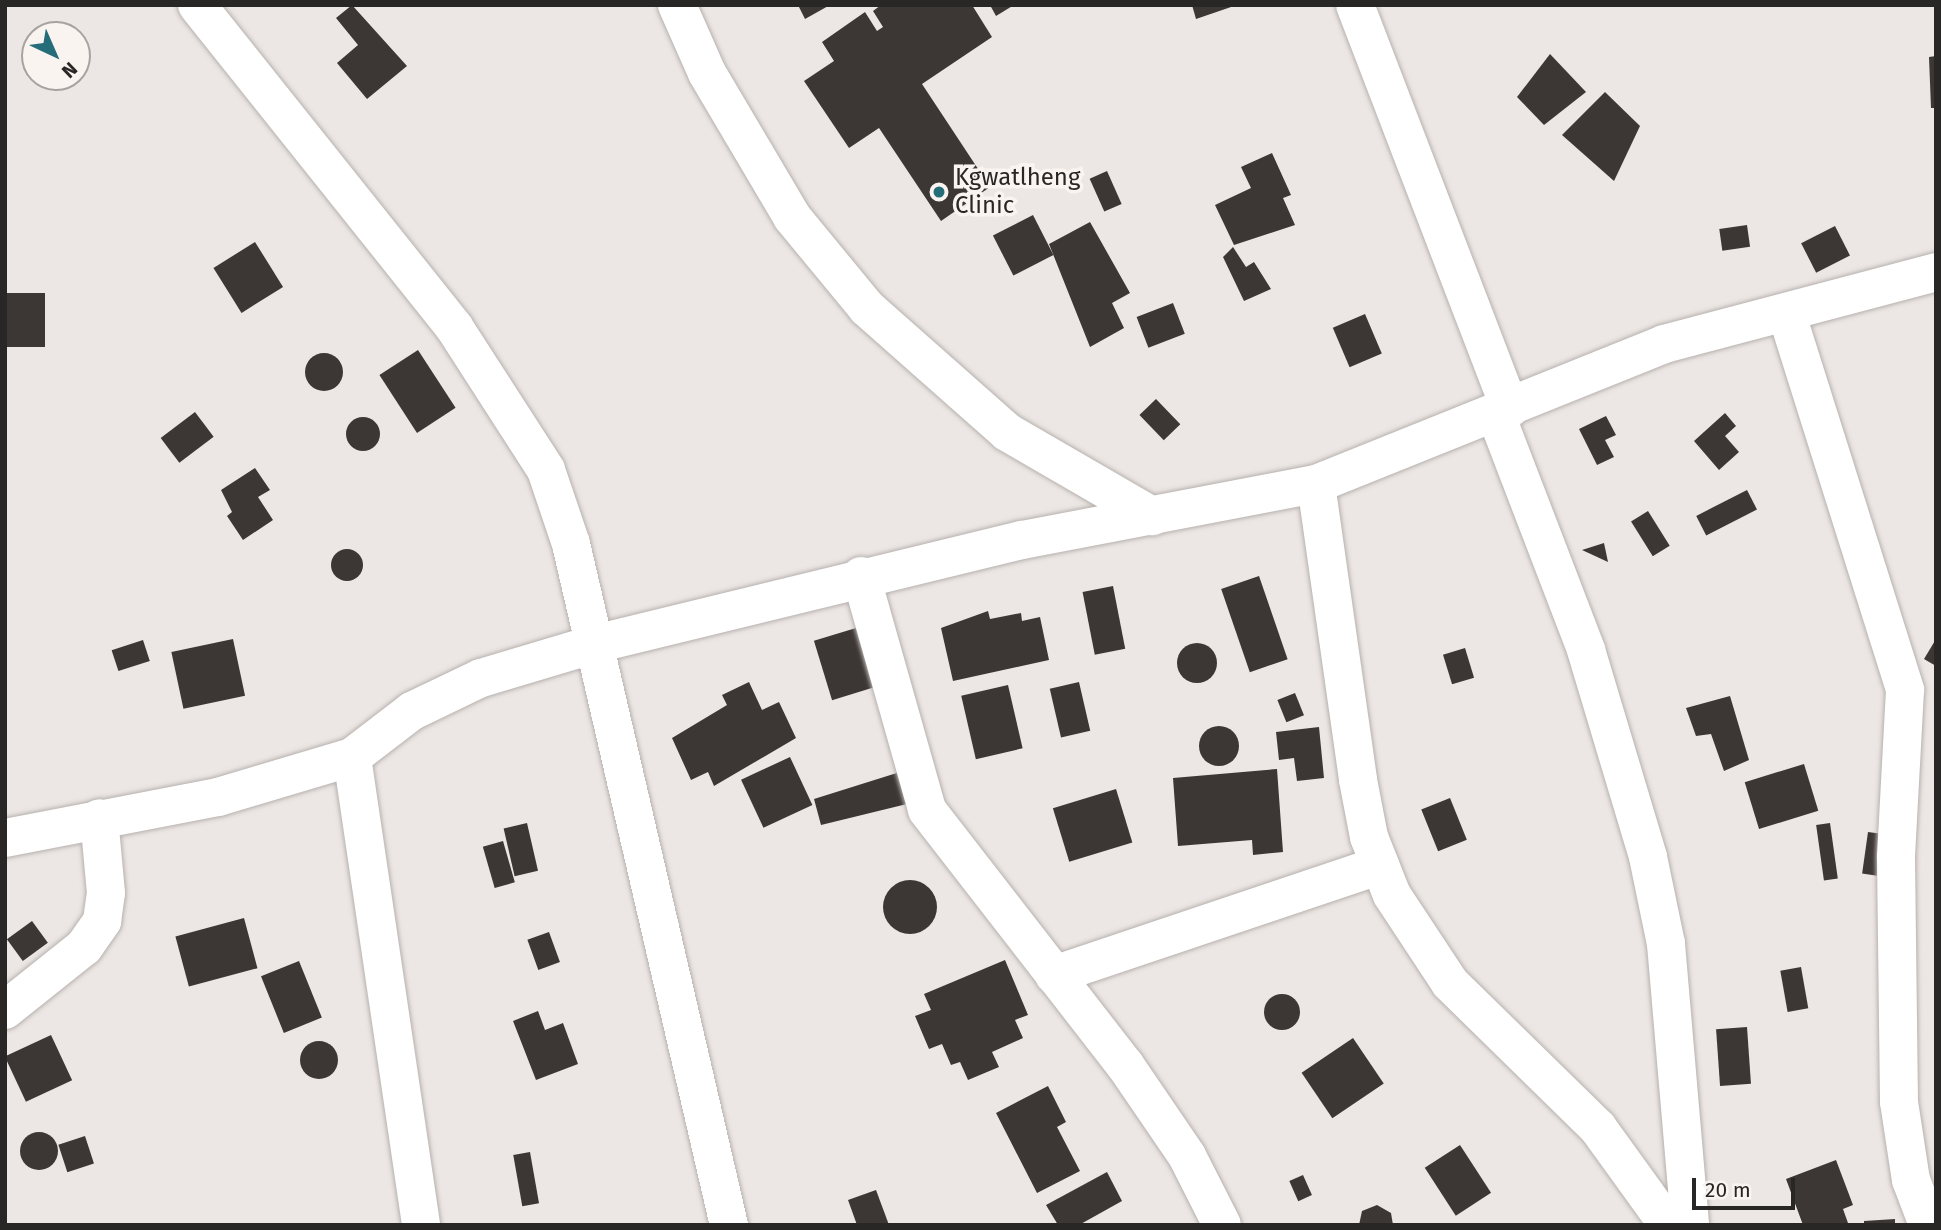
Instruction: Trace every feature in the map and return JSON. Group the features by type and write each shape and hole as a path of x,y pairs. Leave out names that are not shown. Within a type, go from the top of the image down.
{"street":[{"path":"197,5 380,229 526,433 571,544 729,1225"},
{"path":"677,5 707,73 792,217 867,308 1007,432 1152,516"},
{"path":"1355,5 1503,412 1586,650 1648,857 1666,944 1690,1225"},
{"path":"5,838 99,817 218,797 352,757 412,710 481,678 595,644 861,576 1316,484 1503,412 1664,344 1787,315 1936,272"},
{"path":"1787,315 1905,690 1896,858 1899,1102 1911,1180 1928,1225"},
{"path":"1316,484 1358,780 1380,865 1418,942 1450,983 1598,1128 1668,1225"},
{"path":"861,576 927,810 1155,1107 1222,1225"},
{"path":"352,757 421,1225"},
{"path":"5,1010 84,947 102,921 106,893 99,817"},
{"path":"1054,975 1380,865"}],"building":[{"path":"352,5 407,66 367,99 337,63 358,45 336,18"},
{"path":"798,5 830,5 805,19"},
{"path":"881,5 972,5 992,37 922,84 990,187 941,221 879,128 849,148 804,81 834,61 822,42 865,12 877,31 883,27 873,11"},
{"path":"990,5 1014,5 996,16"},
{"path":"1192,5 1233,5 1234,6 1196,19"},
{"path":"1550,54 1586,92 1544,125 1517,97"},
{"path":"1936,56 1936,108 1931,108 1929,57"},
{"path":"1605,92 1640,126 1614,181 1562,135"},
{"path":"1272,153 1291,195 1283,198 1295,225 1234,245 1215,205 1251,188 1241,167"},
{"path":"1107,171 1122,204 1104,212 1090,179"},
{"path":"1033,215 1053,255 1013,276 993,235"},
{"path":"1090,222 1130,293 1112,303 1124,328 1090,347 1049,244"},
{"path":"1747,225 1750,247 1722,251 1719,229"},
{"path":"1835,226 1850,255 1816,273 1801,243"},
{"path":"255,242 283,287 242,313 213,268"},
{"path":"1233,247 1246,267 1254,262 1271,289 1244,301 1223,257"},
{"path":"5,293 45,293 45,347 5,347"},
{"path":"1173,303 1185,334 1148,348 1137,317"},
{"path":"1365,314 1382,354 1350,367 1333,328"},
{"path":"418,350 456,408 417,433 379,375"},
{"path":"324,353 337,359 343,372 337,385 324,391 311,385 305,372 311,359"},
{"path":"1156,399 1180,424 1164,440 1139,415"},
{"path":"195,412 214,437 179,463 161,438"},
{"path":"1725,413 1736,426 1725,436 1739,452 1719,470 1694,441"},
{"path":"1606,416 1616,435 1605,440 1614,457 1597,465 1579,429"},
{"path":"363,417 375,422 380,434 375,446 363,451 351,446 346,434 351,422"},
{"path":"255,468 270,490 258,497 273,520 243,540 227,516 232,512 221,490"},
{"path":"1747,490 1757,510 1706,535 1696,516"},
{"path":"1648,511 1670,546 1653,556 1631,522"},
{"path":"1604,543 1608,562 1582,550"},
{"path":"347,549 359,553 363,565 359,577 347,581 335,577 331,565 335,553"},
{"path":"1259,576 1288,659 1250,672 1221,589"},
{"path":"1113,586 1125,649 1095,655 1083,592"},
{"path":"988,611 990,619 1021,613 1022,621 1040,617 1049,660 953,681 941,628"},
{"path":"856,628 874,687 832,700 814,641"},
{"path":"233,639 245,696 183,709 171,652"},
{"path":"1936,639 1936,666 1924,659"},
{"path":"143,640 150,661 118,671 112,650"},
{"path":"1197,643 1211,649 1217,663 1211,677 1197,683 1183,677 1177,663 1183,649"},
{"path":"1465,648 1474,678 1452,684 1443,655"},
{"path":"749,682 762,710 779,702 796,738 714,786 708,772 691,780 672,738 727,705 722,695"},
{"path":"1079,682 1090,731 1061,737 1050,689"},
{"path":"1008,685 1023,748 976,759 961,696"},
{"path":"1295,693 1304,715 1286,722 1277,700"},
{"path":"1730,696 1749,760 1724,771 1711,734 1696,736 1686,708"},
{"path":"1219,726 1233,732 1239,746 1233,760 1219,766 1205,760 1199,746 1205,732"},
{"path":"1319,727 1324,778 1297,781 1294,758 1279,760 1276,732"},
{"path":"790,757 812,805 763,828 741,780"},
{"path":"1804,764 1818,811 1759,829 1745,782"},
{"path":"1277,769 1283,852 1253,855 1252,840 1178,846 1173,778"},
{"path":"900,772 911,803 821,825 814,799"},
{"path":"1116,789 1132,843 1069,862 1053,808"},
{"path":"1450,798 1467,840 1438,851 1421,810"},
{"path":"527,823 538,871 515,876 504,828"},
{"path":"1830,823 1838,878 1824,880 1816,825"},
{"path":"1868,832 1883,834 1877,876 1862,874"},
{"path":"503,841 515,882 495,888 483,847"},
{"path":"910,880 929,888 937,907 929,926 910,934 891,926 883,907 891,888"},
{"path":"244,918 257,968 189,987 175,936"},
{"path":"32,921 48,943 23,961 7,939"},
{"path":"549,932 560,962 538,970 527,940"},
{"path":"1005,960 1028,1015 1015,1020 1023,1038 992,1052 999,1067 968,1080 960,1062 951,1065 942,1044 929,1049 915,1016 931,1010 924,994"},
{"path":"299,961 322,1018 284,1033 261,976"},
{"path":"1801,967 1808,1008 1788,1012 1780,971"},
{"path":"1282,994 1295,999 1300,1012 1295,1025 1282,1030 1269,1025 1264,1012 1269,999"},
{"path":"538,1011 545,1030 563,1023 578,1064 536,1080 513,1021"},
{"path":"1747,1027 1751,1084 1720,1086 1716,1029"},
{"path":"51,1035 72,1080 26,1102 5,1056"},
{"path":"1353,1038 1384,1084 1332,1118 1302,1073"},
{"path":"319,1041 332,1047 338,1060 332,1073 319,1079 306,1073 300,1060 306,1047"},
{"path":"1048,1086 1066,1122 1057,1127 1080,1171 1037,1193 996,1113"},
{"path":"39,1132 52,1138 58,1151 52,1164 39,1170 26,1164 20,1151 26,1138"},
{"path":"85,1136 94,1164 67,1172 58,1145"},
{"path":"1460,1145 1491,1193 1456,1216 1425,1168"},
{"path":"530,1152 539,1203 522,1206 513,1155"},
{"path":"1836,1160 1853,1205 1843,1209 1848,1223 1803,1225 1786,1179"},
{"path":"1107,1172 1122,1201 1079,1225 1058,1225 1046,1205"},
{"path":"1303,1175 1312,1195 1298,1201 1289,1181"},
{"path":"876,1190 889,1225 857,1225 848,1200"},
{"path":"1377,1205 1391,1213 1393,1225 1359,1225 1362,1211"},
{"path":"1895,1219 1895,1225 1864,1225 1864,1221"}],"place":[{"name":"Kgwatlheng Clinic","path":"939,192"}]}
